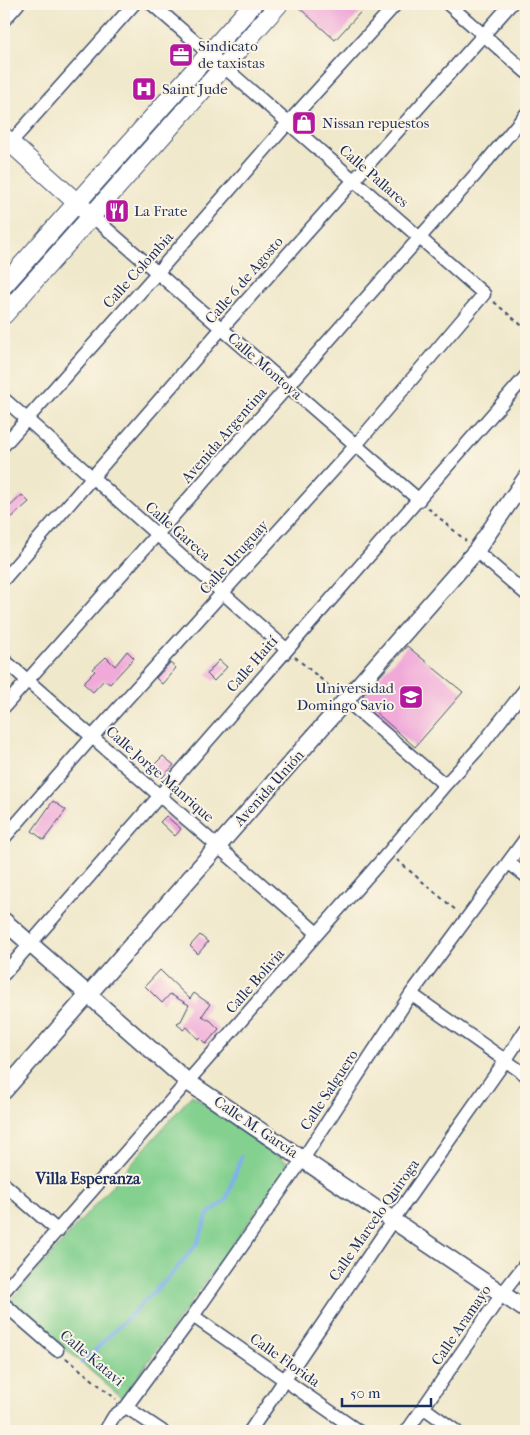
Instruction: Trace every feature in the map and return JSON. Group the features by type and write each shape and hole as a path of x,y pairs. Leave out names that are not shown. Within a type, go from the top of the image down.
{"main road":[{"path":"4,285 210,54 252,4"},
{"path":"4,314 279,4"},
{"name":"Calle Montoya","path":"6,144 92,216"}],"street":[{"path":"4,20 18,4"},
{"path":"6,144 134,4"},
{"name":"Calle Pallares","path":"152,4 484,294"},
{"name":"Calle Colombia","path":"4,445 288,123 396,4"},
{"path":"448,4 526,72"},
{"name":"Calle 6 de Agosto","path":"4,579 222,328 511,4"},
{"name":"Avenida Argentina","path":"4,707 476,174 526,114"},
{"name":"Calle Montoya","path":"92,216 418,500"},
{"name":"Calle Uruguay","path":"4,838 93,736 356,445 484,294"},
{"name":"Calle Haití","path":"4,974 526,376"},
{"name":"Calle Gareca","path":"4,400 286,649"},
{"name":"Avenida Unión","path":"4,1092 476,551 526,478"},
{"path":"476,551 526,594"},
{"name":"Calle Jorge Manrique","path":"4,660 318,933"},
{"name":"Calle Bolivia","path":"4,1291 388,853 444,785 480,747 526,688"},
{"path":"346,701 444,785"},
{"name":"Calle Salguero","path":"105,1431 114,1416 126,1407 193,1316 303,1159 410,994 526,838"},
{"path":"509,863 526,876"},
{"name":"Calle M. García","path":"4,920 188,1082 526,1310"},
{"path":"410,994 526,1075"},
{"name":"Calle Marcelo Quiroga","path":"250,1431 393,1220 506,1061 526,1029"},
{"path":"4,1184 58,1231"},
{"name":"Calle Aramayo","path":"407,1431 502,1294 526,1263"},
{"name":"Calle Katavi","path":"4,1304 57,1350"},
{"name":"Calle Florida","path":"193,1316 358,1431"},
{"name":"Calle Katavi","path":"126,1407 162,1431"},
{"path":"424,1408 456,1431"}],"path":[{"path":"484,294 526,329"},
{"path":"418,500 476,551"},
{"path":"286,649 346,701"},
{"path":"388,853 465,918"},
{"name":"Calle Katavi","path":"57,1350 126,1407"}],"green space":[{"path":"206,65 213,71 98,201 91,194"},
{"path":"75,212 82,219 4,307 4,293"},
{"path":"192,1095 290,1164 122,1398 10,1301"}],"building":[{"path":"295,4 368,4 335,40"},
{"path":"22,495 29,502 11,518 4,512"},
{"name":"Universidad Domingo Savio","path":"407,646 463,692 415,747 365,703 363,695"},
{"path":"127,651 134,658 110,684 104,680 93,692 83,683 95,671 93,669 106,657 115,666"},
{"path":"219,660 227,667 214,681 207,674"},
{"path":"170,663 176,668 162,684 156,678"},
{"path":"163,756 174,765 161,779 150,769"},
{"path":"53,801 66,810 44,840 32,831"},
{"path":"166,816 181,829 175,836 160,822"},
{"path":"200,935 208,942 198,954 190,946"},
{"path":"160,970 190,999 194,993 210,1004 202,1016 219,1029 206,1044 200,1038 198,1039 187,1027 183,1030 177,1023 181,1021 189,1005 170,994 162,1003 145,986"}],"waterway":[{"path":"82,1363 174,1272 198,1242 208,1214 226,1200 241,1157"}],"place":[{"name":"Sindicato de taxistas","path":"181,55"},
{"name":"Saint Jude","path":"144,89"},
{"name":"Nissan repuestos","path":"304,123"},
{"name":"La Frate","path":"117,211"},
{"name":"Universidad Domingo Savio","path":"411,697"}],"district":[{"name":"Villa Esperanza","path":"88,1178"}]}
